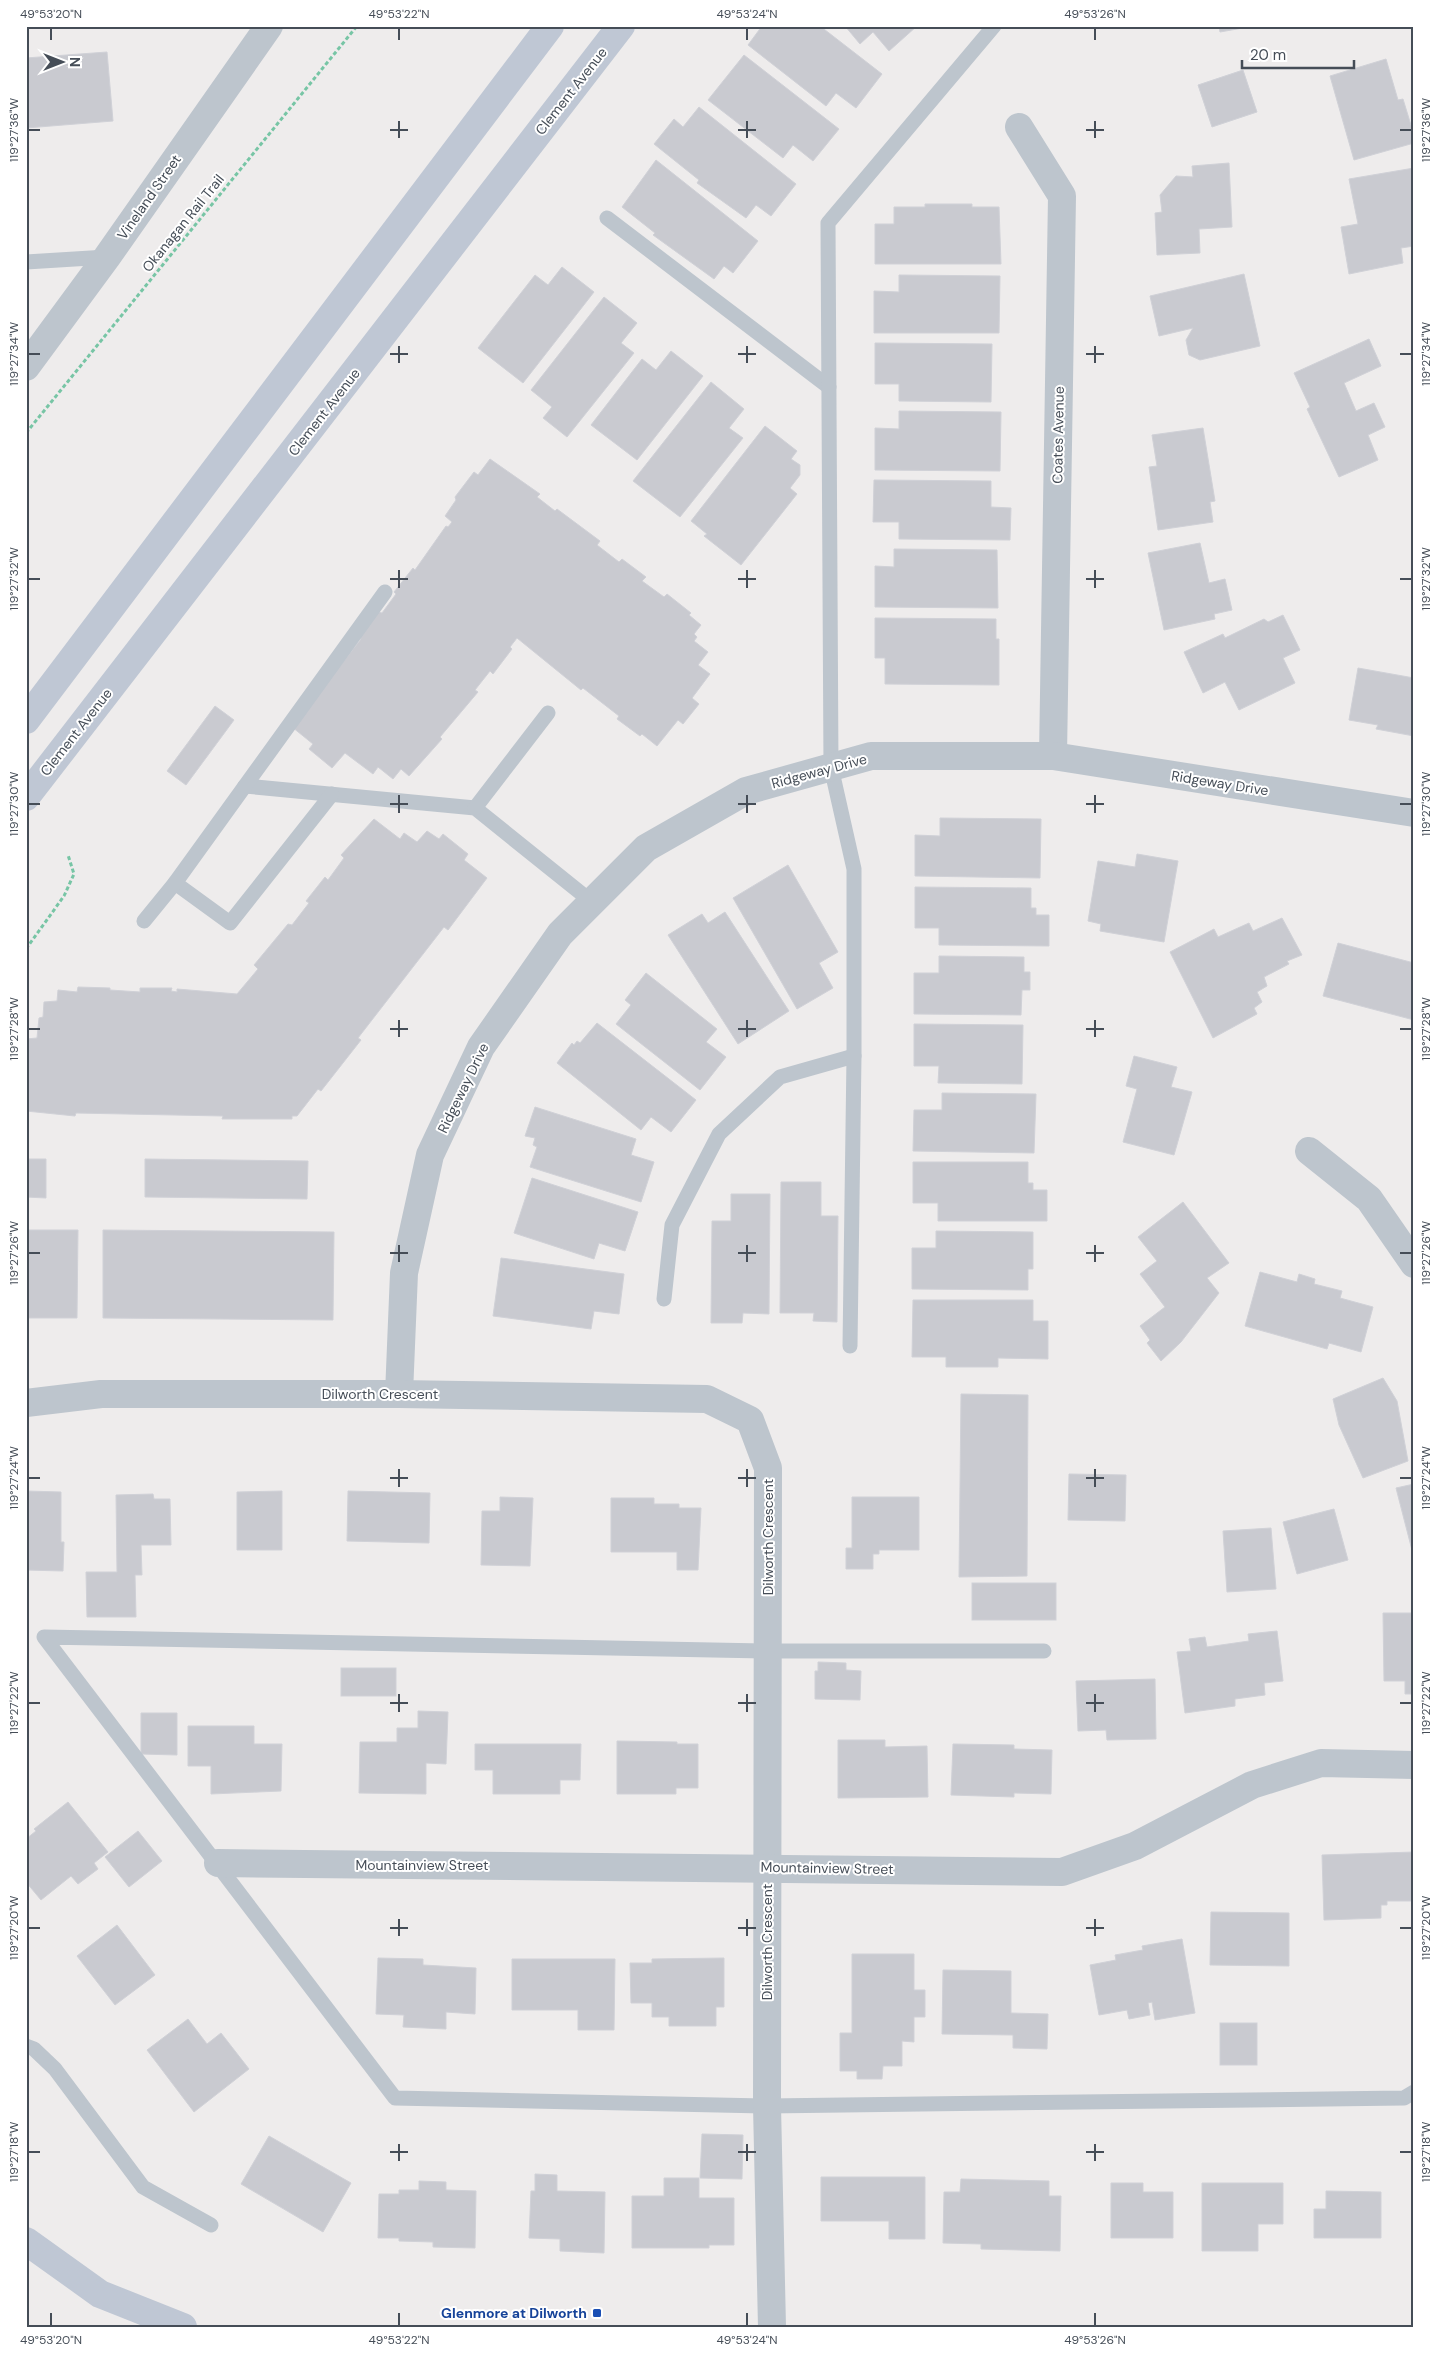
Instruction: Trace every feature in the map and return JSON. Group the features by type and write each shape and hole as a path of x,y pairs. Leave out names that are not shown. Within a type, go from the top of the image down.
{"main road":[{"path":"26,720 550,26"},
{"name":"Clement Avenue","path":"26,797 621,26"},
{"path":"26,2241 100,2294 183,2327"}],"street":[{"name":"Vineland Street","path":"26,366 107,257 269,26"},
{"name":"Coates Avenue","path":"1019,127 1062,196 1053,756"},
{"name":"Ridgeway Drive","path":"400,1394 404,1273 430,1156 482,1047 560,934 646,848 746,791 871,756 1053,756 1414,814"},
{"path":"1309,1151 1369,1199 1414,1264"},
{"name":"Dilworth Crescent","path":"26,1403 101,1394 400,1394 707,1399 750,1420 768,1468 767,2106 772,2327"},
{"name":"Mountainview Street","path":"218,1863 1062,1872 1135,1846 1252,1785 1321,1763 1414,1765"}],"lane":[{"path":"850,1346 854,1056 854,869 831,768 828,222 994,26"},
{"path":"607,218 829,387"},
{"path":"26,262 107,257"},
{"path":"144,921 175,883 385,592"},
{"path":"475,808 548,713"},
{"path":"245,786 475,808 592,902"},
{"path":"175,883 230,923 332,794"},
{"path":"664,1299 672,1225 720,1134 780,1077 854,1056"},
{"path":"1044,1651 768,1651 44,1637 218,1863 395,2098 767,2106 1404,2098 1414,2092"},
{"path":"26,2046 34,2049 55,2069 143,2187 211,2225"}],"path":[{"name":"Okanagan Rail Trail","path":"26,433 358,26"},
{"path":"26,949 64,896 74,874 68,855"}],"building":[{"path":"762,26 820,26 882,74 856,108 836,93 826,106 748,45"},
{"path":"845,26 917,26 889,51 873,32 860,44"},
{"path":"1219,26 1254,26 1220,32"},
{"path":"107,52 113,121 26,128 26,58"},
{"path":"744,55 839,129 813,161 793,145 783,158 708,100"},
{"path":"1386,59 1398,100 1403,99 1414,135 1414,143 1354,160 1330,76"},
{"path":"1243,70 1257,112 1212,127 1198,85"},
{"path":"699,107 796,184 771,216 756,205 746,218 697,183 699,180 654,144 674,119 683,127"},
{"path":"656,160 758,241 733,273 724,266 714,279 653,235 655,233 622,207"},
{"path":"1229,163 1232,227 1199,229 1200,253 1157,255 1155,213 1162,212 1160,195 1176,176 1193,177 1192,166"},
{"path":"1414,168 1414,246 1401,248 1403,263 1349,274 1341,227 1358,224 1349,179"},
{"path":"925,204 972,204 972,207 999,207 1001,264 875,264 875,224 894,224 894,207 925,207"},
{"path":"562,267 594,292 523,383 478,348 535,275 548,285"},
{"path":"1244,274 1260,346 1200,360 1189,355 1186,340 1193,328 1159,336 1150,296"},
{"path":"899,275 1000,276 999,333 874,333 874,291 899,292"},
{"path":"604,297 637,323 621,343 634,353 567,437 543,418 552,407 531,390"},
{"path":"1369,339 1381,366 1344,383 1356,411 1374,403 1385,427 1368,435 1378,460 1339,477 1307,409 1310,407 1294,373"},
{"path":"875,343 992,344 991,402 899,401 899,384 875,384"},
{"path":"671,351 703,376 637,460 591,425 642,359 656,370"},
{"path":"711,382 744,409 729,428 743,438 680,517 633,481"},
{"path":"899,411 1001,412 1000,471 875,470 875,428 899,429"},
{"path":"765,426 797,451 791,459 800,465 800,475 790,488 797,494 741,565 704,536 707,534 691,521"},
{"path":"1203,428 1215,501 1210,502 1213,522 1158,530 1149,467 1157,466 1152,435"},
{"path":"490,459 540,494 537,497 555,511 557,509 600,541 597,545 619,562 622,559 646,577 642,581 664,597 667,594 691,613 689,615 701,625 694,634 697,637 694,641 708,652 698,665 710,674 692,698 699,704 683,724 678,720 657,746 642,734 640,736 617,719 619,716 583,688 581,690 517,638 510,647 512,649 493,674 490,671 475,690 478,692 440,737 442,739 409,776 401,769 393,779 378,767 373,774 345,753 332,768 309,749 313,744 292,727 361,639 359,636 378,612 382,613 396,594 394,592 413,568 415,570 446,526 448,527 452,522 445,516 456,500 455,497 474,472 478,475"},
{"path":"874,480 991,481 991,507 1011,508 1010,540 899,539 899,522 873,522"},
{"path":"1200,543 1209,583 1225,579 1232,610 1214,614 1215,619 1164,630 1148,553"},
{"path":"894,549 997,550 998,608 875,607 875,566 894,567"},
{"path":"1283,615 1300,650 1283,658 1295,683 1239,710 1225,682 1203,693 1184,652 1223,634 1225,638 1264,619 1268,622"},
{"path":"875,618 996,619 996,639 999,639 999,685 885,684 885,658 875,658"},
{"path":"1358,668 1414,678 1414,736 1376,729 1378,725 1349,720"},
{"path":"215,706 234,720 186,785 167,771"},
{"path":"940,818 1041,819 1040,878 915,876 915,835 940,836"},
{"path":"374,819 400,839 404,833 417,842 427,831 439,839 443,834 468,854 464,860 487,878 448,930 444,927 358,1038 361,1040 321,1091 318,1089 297,1116 292,1116 292,1119 222,1119 223,1116 76,1113 75,1116 26,1111 26,1039 37,1038 39,1018 43,1017 44,1002 57,1001 58,990 77,992 78,987 110,988 110,990 140,992 140,988 172,988 171,991 177,992 177,989 237,994 258,969 254,965 288,924 292,925 309,903 306,901 325,877 328,880 344,858 341,855"},
{"path":"1137,854 1178,861 1164,942 1100,931 1101,924 1088,921 1098,861 1135,867"},
{"path":"788,865 838,952 819,963 833,988 797,1009 733,898"},
{"path":"915,887 1031,888 1031,908 1036,908 1036,915 1049,915 1049,946 939,945 939,928 915,928"},
{"path":"725,912 789,1011 738,1044 668,935 702,914 708,923"},
{"path":"1282,918 1302,955 1287,961 1289,964 1264,977 1267,986 1257,992 1262,1002 1254,1008 1257,1014 1213,1038 1170,952 1214,929 1218,937 1249,923 1253,931"},
{"path":"1338,943 1414,963 1414,1020 1323,996"},
{"path":"939,956 1024,957 1024,972 1030,972 1030,990 1022,990 1021,1015 914,1014 914,973 939,973"},
{"path":"646,973 717,1029 706,1042 726,1057 700,1090 616,1024 631,1005 625,1000"},
{"path":"597,1023 696,1100 671,1132 651,1117 641,1130 557,1063 572,1043 574,1045 577,1041 580,1043"},
{"path":"914,1024 1023,1025 1022,1084 938,1083 939,1066 914,1066"},
{"path":"1134,1056 1177,1067 1171,1087 1192,1092 1174,1155 1123,1142 1137,1089 1126,1086"},
{"path":"942,1093 1036,1094 1034,1153 913,1151 914,1110 942,1110"},
{"path":"535,1107 636,1139 631,1155 654,1162 641,1202 530,1167 537,1147 533,1145 535,1138 525,1136"},
{"path":"26,1159 46,1159 46,1198 26,1197"},
{"path":"145,1159 308,1161 307,1199 145,1197"},
{"path":"913,1162 1028,1162 1028,1183 1033,1183 1033,1190 1047,1190 1047,1221 938,1221 938,1203 913,1203"},
{"path":"532,1178 638,1212 625,1251 599,1243 594,1259 514,1233"},
{"path":"781,1182 821,1182 821,1216 838,1216 837,1322 813,1321 814,1313 780,1313"},
{"path":"731,1194 770,1194 769,1314 743,1313 742,1323 711,1323 712,1221 731,1221"},
{"path":"1183,1202 1229,1263 1207,1278 1219,1293 1181,1342 1161,1361 1147,1343 1150,1340 1140,1326 1165,1307 1140,1274 1157,1261 1138,1237"},
{"path":"26,1230 78,1230 77,1318 26,1318"},
{"path":"103,1230 334,1232 333,1320 103,1318"},
{"path":"936,1231 1033,1232 1033,1269 1028,1269 1028,1290 912,1289 912,1248 936,1248"},
{"path":"501,1258 624,1274 619,1314 594,1311 591,1329 493,1316"},
{"path":"1260,1272 1297,1282 1299,1274 1315,1279 1314,1284 1342,1291 1340,1298 1373,1307 1361,1352 1329,1343 1327,1349 1245,1326"},
{"path":"913,1300 1033,1300 1033,1321 1048,1321 1048,1359 998,1358 998,1367 946,1367 946,1357 912,1357"},
{"path":"1383,1378 1397,1401 1408,1461 1363,1478 1339,1425 1333,1399"},
{"path":"961,1394 1028,1395 1027,1576 959,1577"},
{"path":"1069,1474 1126,1475 1125,1521 1068,1520"},
{"path":"1414,1484 1414,1558 1396,1488"},
{"path":"26,1491 61,1492 61,1542 64,1542 63,1571 26,1570"},
{"path":"282,1491 282,1550 237,1550 237,1492"},
{"path":"348,1491 430,1493 429,1543 347,1541"},
{"path":"153,1494 154,1499 170,1499 171,1545 141,1545 142,1575 135,1575 136,1617 87,1617 86,1572 117,1572 116,1495"},
{"path":"500,1497 533,1498 530,1566 481,1565 482,1511 500,1511"},
{"path":"852,1497 919,1497 919,1550 879,1550 879,1554 873,1554 873,1569 846,1569 846,1548 852,1548"},
{"path":"611,1498 654,1498 654,1504 679,1504 679,1508 701,1508 698,1570 677,1570 677,1552 611,1552"},
{"path":"1334,1509 1348,1560 1297,1574 1283,1522"},
{"path":"1271,1528 1276,1589 1227,1592 1223,1531"},
{"path":"972,1583 1056,1583 1056,1620 972,1620"},
{"path":"1383,1613 1414,1613 1414,1694 1405,1694 1405,1681 1384,1681"},
{"path":"1277,1631 1283,1681 1264,1683 1265,1695 1235,1699 1235,1706 1185,1713 1177,1652 1191,1651 1189,1639 1205,1637 1207,1647 1249,1641 1248,1634"},
{"path":"818,1662 846,1663 846,1670 861,1671 860,1700 815,1699 815,1671 818,1671"},
{"path":"341,1668 396,1668 396,1696 341,1696"},
{"path":"1155,1679 1156,1739 1107,1740 1106,1730 1078,1731 1076,1681"},
{"path":"418,1711 448,1712 446,1764 426,1763 426,1794 359,1793 360,1742 397,1742 397,1728 418,1728"},
{"path":"141,1713 177,1713 177,1755 141,1754"},
{"path":"188,1726 254,1726 254,1744 282,1744 281,1791 211,1794 211,1766 188,1766"},
{"path":"838,1740 885,1740 885,1747 927,1746 928,1797 838,1798"},
{"path":"617,1741 698,1744 698,1788 676,1788 676,1794 617,1794"},
{"path":"475,1744 581,1744 580,1780 560,1780 560,1794 493,1794 493,1770 475,1770"},
{"path":"953,1744 1014,1745 1014,1749 1052,1750 1051,1794 1014,1793 1014,1797 951,1795"},
{"path":"68,1802 108,1852 94,1863 98,1869 78,1884 71,1876 41,1900 26,1882 26,1839 36,1831 34,1829"},
{"path":"138,1831 162,1861 129,1887 105,1857"},
{"path":"1414,1852 1414,1901 1387,1901 1387,1905 1381,1905 1381,1918 1324,1920 1322,1855"},
{"path":"1211,1912 1289,1913 1289,1966 1210,1965"},
{"path":"117,1925 155,1975 115,2005 77,1956"},
{"path":"1182,1939 1195,2013 1155,2020 1152,2002 1148,2003 1150,2015 1129,2019 1127,2010 1099,2015 1090,1965 1116,1960 1115,1955 1143,1950 1142,1946"},
{"path":"852,1954 914,1954 914,1990 925,1990 925,2017 914,2017 914,2042 902,2041 902,2066 883,2066 882,2079 857,2079 857,2071 840,2071 840,2033 852,2033"},
{"path":"378,1958 423,1959 423,1965 476,1968 475,2014 446,2012 446,2029 403,2027 404,2015 376,2014"},
{"path":"724,1958 724,2007 716,2007 716,2026 669,2026 669,2017 652,2017 652,2003 631,2003 630,1963 652,1963 652,1959"},
{"path":"512,1959 615,1959 614,2030 578,2030 578,2010 512,2010"},
{"path":"943,1970 1011,1971 1011,2013 1048,2014 1047,2049 1013,2048 1013,2035 942,2034"},
{"path":"188,2019 207,2044 221,2033 249,2069 194,2112 147,2050"},
{"path":"1220,2023 1257,2023 1257,2065 1220,2065"},
{"path":"702,2134 743,2135 742,2179 700,2178"},
{"path":"269,2136 351,2183 323,2232 241,2184"},
{"path":"535,2174 557,2175 557,2191 605,2192 604,2253 560,2251 560,2239 529,2238 531,2191 535,2191"},
{"path":"821,2177 925,2177 925,2239 889,2239 889,2221 821,2221"},
{"path":"664,2178 699,2178 699,2198 734,2198 734,2245 709,2245 709,2248 632,2248 632,2196 664,2196"},
{"path":"961,2179 1049,2181 1049,2196 1061,2196 1060,2251 981,2249 981,2244 943,2243 944,2192 960,2192"},
{"path":"419,2181 446,2182 446,2190 476,2191 475,2248 433,2247 433,2242 399,2241 399,2238 378,2238 379,2194 399,2194 399,2190 419,2190"},
{"path":"1111,2183 1143,2183 1143,2192 1173,2192 1173,2238 1111,2238"},
{"path":"1202,2183 1283,2183 1283,2224 1258,2224 1258,2251 1202,2251"},
{"path":"1326,2191 1381,2192 1381,2238 1314,2238 1314,2209 1326,2209"}],"place":[{"name":"Glenmore at Dilworth","path":"597,2313"}]}
